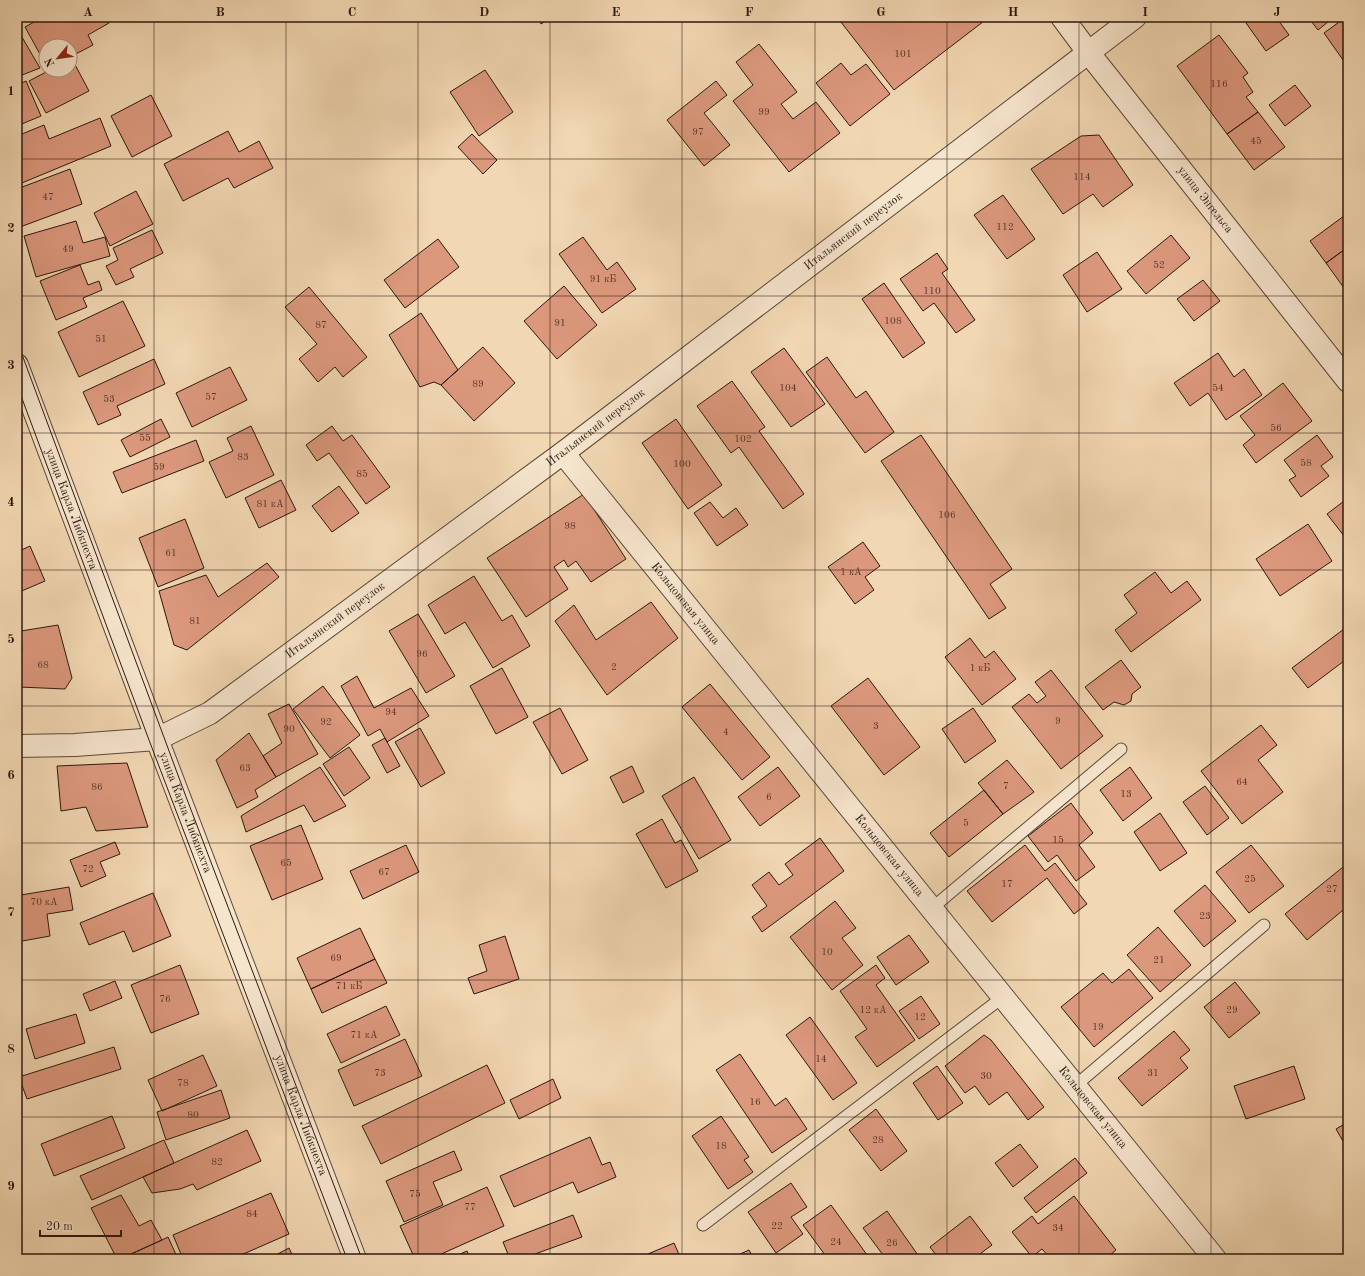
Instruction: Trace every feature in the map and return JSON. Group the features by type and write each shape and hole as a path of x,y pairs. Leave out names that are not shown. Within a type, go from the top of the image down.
{"street":[{"name":"улица Энгельса","path":"1062,17 1348,381"},
{"name":"Итальянский переулок","path":"17,746 75,745 156,739 210,713 563,453 1135,17"},
{"name":"улица Карла Либкнехта","path":"17,364 156,739 355,1259"},
{"name":"Кольцовская улица","path":"563,453 1215,1259"}],"lane":[{"path":"931,909 1121,749"},
{"path":"1075,1086 1264,925"},
{"path":"703,1225 1003,997"}],"building":[{"path":"43,17 105,17 109,23 88,35 93,45 78,53 78,38 38,38 38,51 25,27"},
{"path":"537,17 552,17 541,24"},
{"path":"837,17 987,17 988,18 894,90"},
{"path":"1254,17 1276,17 1289,35 1266,51 1246,23"},
{"path":"1308,17 1334,17 1318,30"},
{"path":"1348,17 1348,67 1324,33"},
{"path":"19,32 38,65 38,69 17,77 17,33"},
{"path":"1219,35 1248,73 1243,77 1253,92 1246,97 1258,112 1227,134 1177,66"},
{"path":"759,44 797,92 781,104 793,119 816,102 840,133 789,172 733,101 753,85 736,62"},
{"path":"841,63 851,75 866,64 890,94 850,126 816,83"},
{"path":"78,70 89,91 46,113 29,81 38,76 38,78 78,78"},
{"path":"485,70 513,112 479,136 450,92"},
{"path":"26,81 41,116 17,126 17,85"},
{"path":"716,81 727,95 704,113 730,145 704,166 667,120"},
{"path":"1295,85 1311,106 1285,126 1269,105"},
{"path":"151,95 172,136 132,157 111,116"},
{"path":"1258,112 1285,147 1254,170 1227,134"},
{"path":"100,118 111,146 17,185 17,136 44,125 49,139"},
{"path":"228,131 239,152 259,141 273,168 234,188 228,178 183,201 164,164"},
{"path":"472,134 497,160 483,174 458,147"},
{"path":"1099,135 1133,185 1103,207 1093,194 1063,214 1031,169 1081,136"},
{"path":"70,169 82,204 20,227 17,220 17,189"},
{"path":"136,191 153,224 110,246 94,213"},
{"path":"1003,195 1035,239 1007,259 974,215"},
{"path":"1348,213 1348,247 1326,263 1310,241"},
{"path":"76,221 83,243 105,237 110,256 36,277 24,236"},
{"path":"152,230 163,253 130,269 134,277 116,285 106,266 118,260 113,248"},
{"path":"1171,235 1190,258 1146,294 1127,271"},
{"path":"583,237 607,270 617,262 636,289 602,313 559,254"},
{"path":"438,239 459,267 405,308 384,280"},
{"path":"1348,247 1348,284 1344,288 1326,263"},
{"path":"1097,252 1122,289 1087,312 1063,275"},
{"path":"937,253 948,269 942,273 975,320 956,333 934,303 923,311 900,279"},
{"path":"80,265 88,285 99,281 102,290 83,298 87,307 56,320 40,281"},
{"path":"1203,280 1220,301 1194,321 1177,299"},
{"path":"884,283 925,343 903,358 862,299"},
{"path":"564,286 597,325 557,359 524,321"},
{"path":"309,287 367,357 343,377 335,367 318,382 299,359 317,344 285,307"},
{"path":"123,301 145,346 79,377 58,332"},
{"path":"421,313 458,370 441,385 434,382 420,387 389,335"},
{"path":"483,347 515,383 474,421 441,385"},
{"path":"784,348 825,404 791,427 751,372"},
{"path":"1218,353 1234,377 1244,369 1262,395 1226,420 1208,393 1190,406 1174,383"},
{"path":"827,357 856,398 866,391 894,432 865,453 806,372"},
{"path":"154,359 165,384 117,406 121,415 98,425 83,392"},
{"path":"230,367 247,400 192,427 176,393"},
{"path":"732,381 765,427 759,431 804,494 783,509 739,447 731,453 697,406"},
{"path":"1283,383 1312,421 1256,463 1243,445 1255,435 1240,416"},
{"path":"161,419 170,437 130,457 121,440"},
{"path":"676,419 722,485 688,509 642,443"},
{"path":"251,426 274,475 226,498 209,462 233,451 227,438"},
{"path":"332,426 343,441 352,435 390,487 366,504 329,453 317,461 306,445"},
{"path":"921,435 1012,569 990,584 1006,608 989,619 881,461"},
{"path":"1317,435 1333,457 1321,466 1329,476 1301,497 1289,480 1296,476 1284,460"},
{"path":"196,440 204,461 122,493 113,472"},
{"path":"281,480 296,510 259,528 245,498"},
{"path":"339,486 359,513 332,532 312,506"},
{"path":"584,494 626,559 591,582 576,561 568,567 564,560 554,567 568,589 526,617 487,558"},
{"path":"1348,498 1348,541 1327,514"},
{"path":"710,502 723,518 736,508 748,525 717,546 694,513"},
{"path":"185,519 204,568 158,587 139,538"},
{"path":"1308,524 1332,561 1280,596 1256,559"},
{"path":"863,542 880,566 865,577 874,590 855,604 828,567"},
{"path":"30,546 45,581 17,593 17,552"},
{"path":"267,563 279,577 187,650 174,645 159,591 206,575 218,597"},
{"path":"1155,572 1171,593 1187,581 1201,600 1131,652 1115,630 1137,613 1124,595"},
{"path":"474,576 502,621 512,615 530,646 493,668 465,622 445,634 428,605"},
{"path":"651,602 678,638 607,695 555,621 574,605 596,640"},
{"path":"418,614 455,676 426,693 389,631"},
{"path":"58,625 72,678 65,689 19,687 17,679 17,652 22,651 21,631"},
{"path":"1348,626 1348,658 1308,688 1292,668"},
{"path":"970,638 985,658 994,651 1016,679 982,705 945,657"},
{"path":"1121,660 1141,687 1132,694 1131,701 1124,705 1114,702 1103,710 1085,687"},
{"path":"502,668 528,717 496,734 470,686"},
{"path":"1051,670 1103,736 1061,769 1012,707 1029,694 1037,703 1046,696 1035,682"},
{"path":"357,676 374,708 411,688 429,716 387,742 380,729 368,736 341,686"},
{"path":"868,678 920,747 884,775 831,706"},
{"path":"710,684 770,757 742,780 682,707"},
{"path":"323,686 360,735 330,758 293,709"},
{"path":"289,704 318,754 276,777 263,756 282,743 268,714"},
{"path":"560,708 588,760 562,774 533,722"},
{"path":"973,708 996,741 965,763 942,729"},
{"path":"1261,725 1277,745 1258,760 1283,792 1242,824 1201,771"},
{"path":"420,728 445,773 421,787 395,742"},
{"path":"249,733 276,777 255,790 258,797 237,808 216,760"},
{"path":"385,738 400,766 387,773 372,745"},
{"path":"349,747 370,778 344,796 323,764"},
{"path":"1007,760 1034,792 1003,814 978,783"},
{"path":"127,763 148,827 96,831 86,807 61,811 57,766"},
{"path":"632,766 644,792 623,803 610,777"},
{"path":"320,767 346,806 314,822 304,805 246,832 241,816"},
{"path":"778,767 800,796 760,826 738,797"},
{"path":"1130,767 1152,798 1123,821 1100,790"},
{"path":"694,777 731,840 699,859 662,796"},
{"path":"1205,786 1229,818 1207,835 1183,802"},
{"path":"984,790 1003,814 949,857 930,833"},
{"path":"1071,803 1093,833 1079,845 1095,867 1076,881 1057,855 1048,862 1028,836"},
{"path":"1160,813 1187,853 1160,871 1134,832"},
{"path":"662,819 675,843 681,840 698,871 666,888 636,834"},
{"path":"301,825 323,879 272,900 250,846"},
{"path":"820,838 844,871 762,932 752,917 767,906 752,885 769,872 779,885 793,875 785,864"},
{"path":"115,842 120,854 100,862 106,876 81,887 70,860"},
{"path":"406,845 419,872 363,899 350,871"},
{"path":"1025,845 1045,871 1055,863 1087,904 1074,914 1047,878 992,922 967,891"},
{"path":"1251,845 1284,886 1249,913 1216,872"},
{"path":"1343,867 1348,872 1348,906 1307,940 1285,914"},
{"path":"17,874 21,895 69,887 73,910 47,914 50,936 17,942"},
{"path":"1205,885 1236,921 1204,947 1174,911"},
{"path":"153,893 171,936 133,952 124,931 89,945 80,923"},
{"path":"835,901 856,928 842,938 863,965 832,990 790,937"},
{"path":"1158,927 1191,965 1160,992 1127,955"},
{"path":"360,928 375,959 311,989 297,958"},
{"path":"909,935 929,962 896,985 877,957"},
{"path":"505,936 519,979 474,994 468,978 487,971 479,945"},
{"path":"375,959 387,983 322,1013 311,989"},
{"path":"180,965 199,1014 151,1033 131,985"},
{"path":"876,965 885,978 876,985 915,1040 877,1067 855,1037 867,1029 840,991"},
{"path":"1129,969 1153,998 1094,1047 1061,1007 1103,973 1112,983"},
{"path":"115,981 122,998 90,1011 83,994"},
{"path":"1235,982 1260,1013 1229,1038 1204,1007"},
{"path":"921,996 940,1024 919,1039 899,1011"},
{"path":"386,1006 400,1035 341,1063 327,1034"},
{"path":"76,1014 85,1043 35,1059 26,1029"},
{"path":"810,1017 857,1083 833,1100 786,1035"},
{"path":"1174,1031 1190,1050 1180,1058 1188,1068 1142,1106 1118,1078"},
{"path":"984,1035 991,1040 1044,1107 1028,1120 1007,1092 989,1105 975,1086 965,1093 945,1066"},
{"path":"405,1039 422,1076 354,1106 338,1070"},
{"path":"114,1047 121,1069 27,1099 19,1077"},
{"path":"740,1054 775,1106 786,1098 807,1129 772,1153 716,1070"},
{"path":"203,1055 217,1086 162,1111 148,1080"},
{"path":"487,1065 505,1103 381,1164 362,1126"},
{"path":"937,1066 963,1103 938,1120 913,1083"},
{"path":"1294,1066 1305,1099 1246,1119 1234,1086"},
{"path":"553,1079 561,1098 519,1119 510,1100"},
{"path":"221,1090 230,1118 166,1140 157,1112"},
{"path":"876,1109 907,1151 881,1171 849,1130"},
{"path":"112,1116 125,1148 54,1176 41,1144"},
{"path":"721,1116 749,1157 744,1160 753,1172 728,1189 692,1136"},
{"path":"1348,1122 1348,1150 1336,1129"},
{"path":"247,1130 261,1161 197,1190 193,1184 180,1189 152,1193 143,1177"},
{"path":"590,1137 602,1165 610,1162 616,1177 578,1193 573,1182 514,1207 500,1176"},
{"path":"164,1140 174,1163 92,1200 80,1176"},
{"path":"1020,1144 1038,1167 1013,1187 995,1163"},
{"path":"454,1151 462,1170 433,1182 443,1205 404,1222 386,1181"},
{"path":"1075,1158 1087,1173 1036,1213 1024,1198"},
{"path":"791,1183 807,1207 791,1217 803,1234 776,1253 748,1212"},
{"path":"487,1187 504,1226 430,1259 415,1259 400,1226"},
{"path":"271,1193 289,1234 232,1259 183,1259 173,1235"},
{"path":"121,1195 139,1226 151,1220 162,1240 117,1259 91,1208"},
{"path":"1074,1196 1116,1250 1105,1259 1051,1259 1042,1249 1032,1257 1012,1232 1032,1216 1038,1224"},
{"path":"831,1205 870,1259 828,1259 803,1225"},
{"path":"887,1211 920,1258 919,1259 886,1259 863,1228"},
{"path":"573,1215 582,1237 535,1254 537,1259 510,1259 503,1242"},
{"path":"970,1216 992,1245 973,1259 939,1259 930,1247"},
{"path":"168,1237 178,1259 120,1259 162,1240"},
{"path":"674,1243 681,1259 636,1259"},
{"path":"289,1248 294,1259 268,1259"},
{"path":"749,1250 754,1259 729,1259"},
{"path":"467,1251 470,1259 449,1259"}],"tram line":[{"path":"17,341 185,794 362,1259"},
{"path":"17,385 149,740 347,1259"}]}
